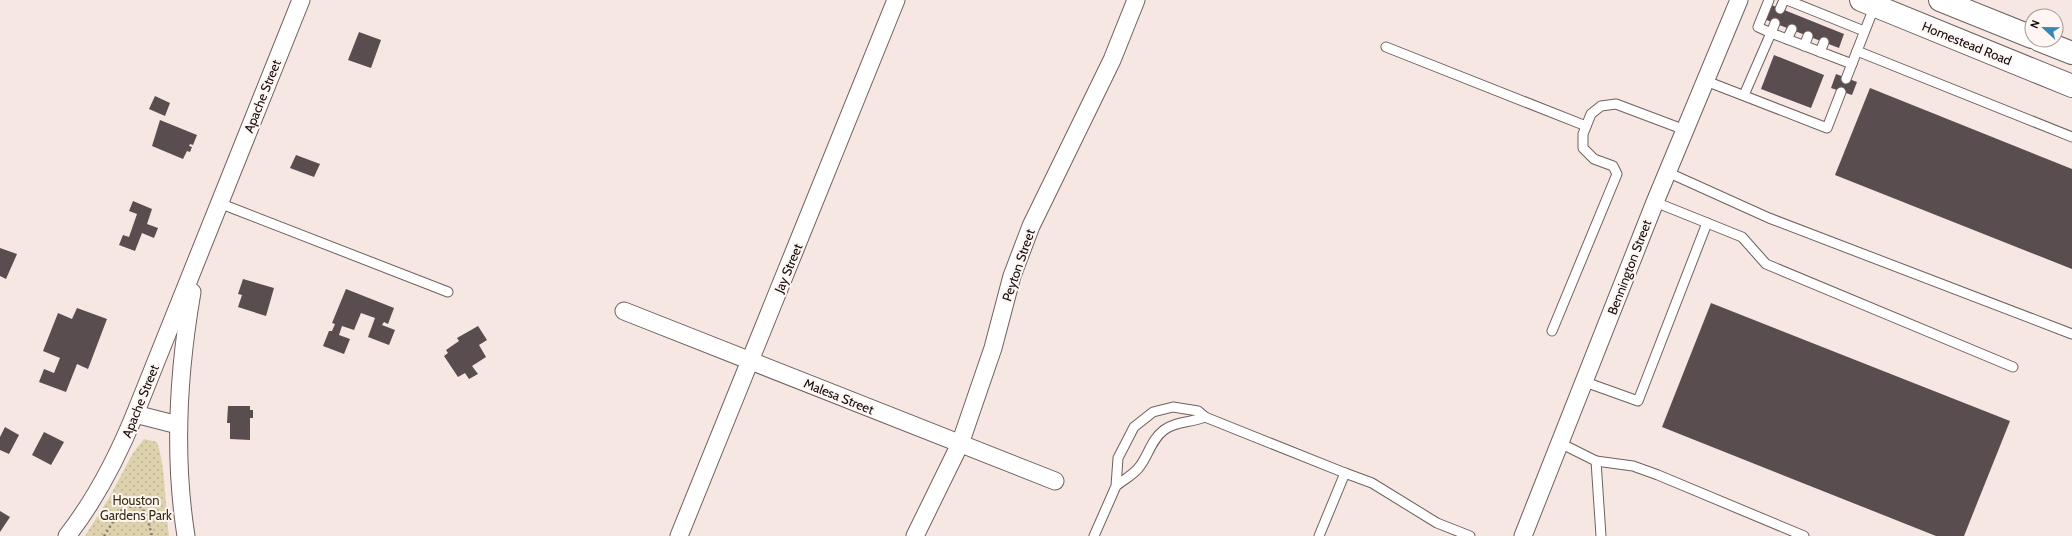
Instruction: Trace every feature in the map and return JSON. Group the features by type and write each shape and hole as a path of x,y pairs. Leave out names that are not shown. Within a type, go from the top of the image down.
{"main road":[{"path":"1940,0 2024,34"},
{"name":"Homestead Road","path":"1868,3 2072,86"},
{"path":"2059,48 2072,53"}],"street":[{"name":"Apache Street","path":"68,536 84,515 118,456 301,0"},
{"name":"Jay Street","path":"679,536 896,0"},
{"name":"Peyton Street","path":"915,536 960,444 993,348 1012,276 1030,226 1112,60 1136,0"},
{"name":"Bennington Street","path":"1523,536 1667,172 1739,0"},
{"name":"Apache Street","path":"186,536 178,461 178,426 182,347 198,258"},
{"name":"Malesa Street","path":"624,311 1055,481"},
{"path":"136,414 178,426"}],"lane":[{"path":"1769,0 1758,27 1852,64"},
{"path":"1790,3 1864,31"},
{"path":"1790,3 1797,15"},
{"path":"1846,79 1864,31 1868,3"},
{"path":"1814,22 1817,12"},
{"path":"1830,28 1834,19"},
{"path":"1744,95 1775,23"},
{"path":"1787,39 1792,29"},
{"path":"1804,46 1808,36"},
{"path":"1820,52 1824,42"},
{"path":"1386,47 1586,126"},
{"path":"1857,50 2072,137"},
{"path":"1706,81 1828,128 1841,92"},
{"path":"1552,331 1617,174 1613,166 1594,159 1583,148 1583,134 1591,114 1601,106 1616,104 1685,130"},
{"path":"1667,172 1769,218 2072,334"},
{"path":"1655,202 1742,237 1766,264 2013,367"},
{"path":"219,203 448,292"},
{"path":"1585,382 1638,402 1707,223"},
{"path":"1094,536 1116,486 1118,458 1134,427 1153,412 1173,407 1198,411 1204,417 1372,483 1437,523 1470,536"},
{"path":"1116,486 1140,467 1156,437 1165,429 1176,423 1195,421 1204,417"},
{"path":"1560,443 1596,461 1634,466 1804,536"},
{"path":"1596,461 1601,536"},
{"path":"1319,536 1345,473"}],"path":[{"path":"104,536 120,511 132,506 140,507 146,513 152,536"}],"green space":[{"name":"Houston Gardens Park","path":"144,439 157,442 160,453 164,476 169,536 85,536 109,498 133,453"}],"building":[{"path":"1769,4 1844,34 1839,48 1764,19"},
{"path":"359,32 381,40 371,68 348,60"},
{"path":"1774,55 1824,75 1811,108 1761,89"},
{"path":"1836,74 1857,82 1852,95 1831,88"},
{"path":"1870,88 2072,169 2072,269 1835,175"},
{"path":"155,96 170,103 165,116 149,109"},
{"path":"160,120 197,135 193,145 190,144 189,146 192,147 190,152 187,151 183,159 152,146"},
{"path":"296,155 320,164 314,177 290,168"},
{"path":"133,201 152,209 147,224 158,228 154,238 142,233 135,251 119,245 123,235 129,237 137,214 129,211"},
{"path":"0,248 17,254 6,279 0,276"},
{"path":"243,279 274,288 266,316 238,307 242,295 238,294"},
{"path":"346,289 394,308 388,324 384,322 382,325 395,330 389,345 368,337 375,318 361,313 354,330 342,326 339,335 350,339 344,354 323,346 329,331 332,331 335,324 332,323"},
{"path":"1711,303 2010,421 1964,536 1936,536 1662,427"},
{"path":"77,308 107,319 88,369 77,364 66,392 39,382 44,369 54,373 60,358 43,351 58,313 72,319"},
{"path":"478,326 487,340 479,345 486,357 472,366 478,374 469,379 465,373 458,377 444,356 448,353 446,350 459,341 457,338"},
{"path":"228,406 250,406 250,410 253,410 253,418 250,418 250,440 230,439 230,423 227,423"},
{"path":"5,427 19,435 9,454 0,450 0,437"},
{"path":"44,432 64,442 51,465 32,455"},
{"path":"0,511 10,517 0,532"}]}
